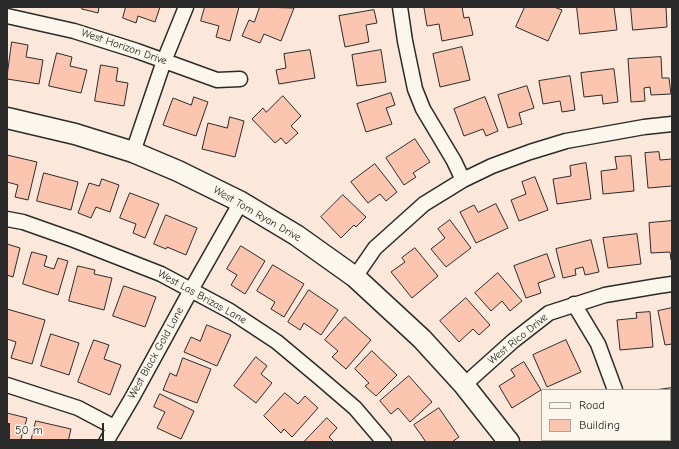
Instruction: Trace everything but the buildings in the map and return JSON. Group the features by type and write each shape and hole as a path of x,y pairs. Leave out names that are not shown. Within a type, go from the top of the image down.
{"street":[{"path":"133,152 164,61 186,7"},
{"path":"400,7 405,40 416,89 423,109 454,161 463,180"},
{"name":"West Horizon Drive","path":"7,16 74,31 217,80 240,79"},
{"name":"West Tom Ryan Drive","path":"7,118 75,134 133,152 178,171 241,202 296,235 355,277 422,339 464,385 509,442"},
{"path":"355,277 375,248 424,204 463,180 492,166 566,141 644,127 672,124"},
{"name":"West Black Gold Lane","path":"106,442 241,202"},
{"name":"West Las Brizas Lane","path":"7,219 23,222 74,240 161,274 230,310 277,342 320,378 355,408 384,442"},
{"name":"West Rico Drive","path":"464,385 513,341 549,313 605,295 672,284"},
{"path":"574,304 598,344 614,389"},
{"path":"7,385 78,408 114,427"},
{"path":"663,442 672,441"}]}
